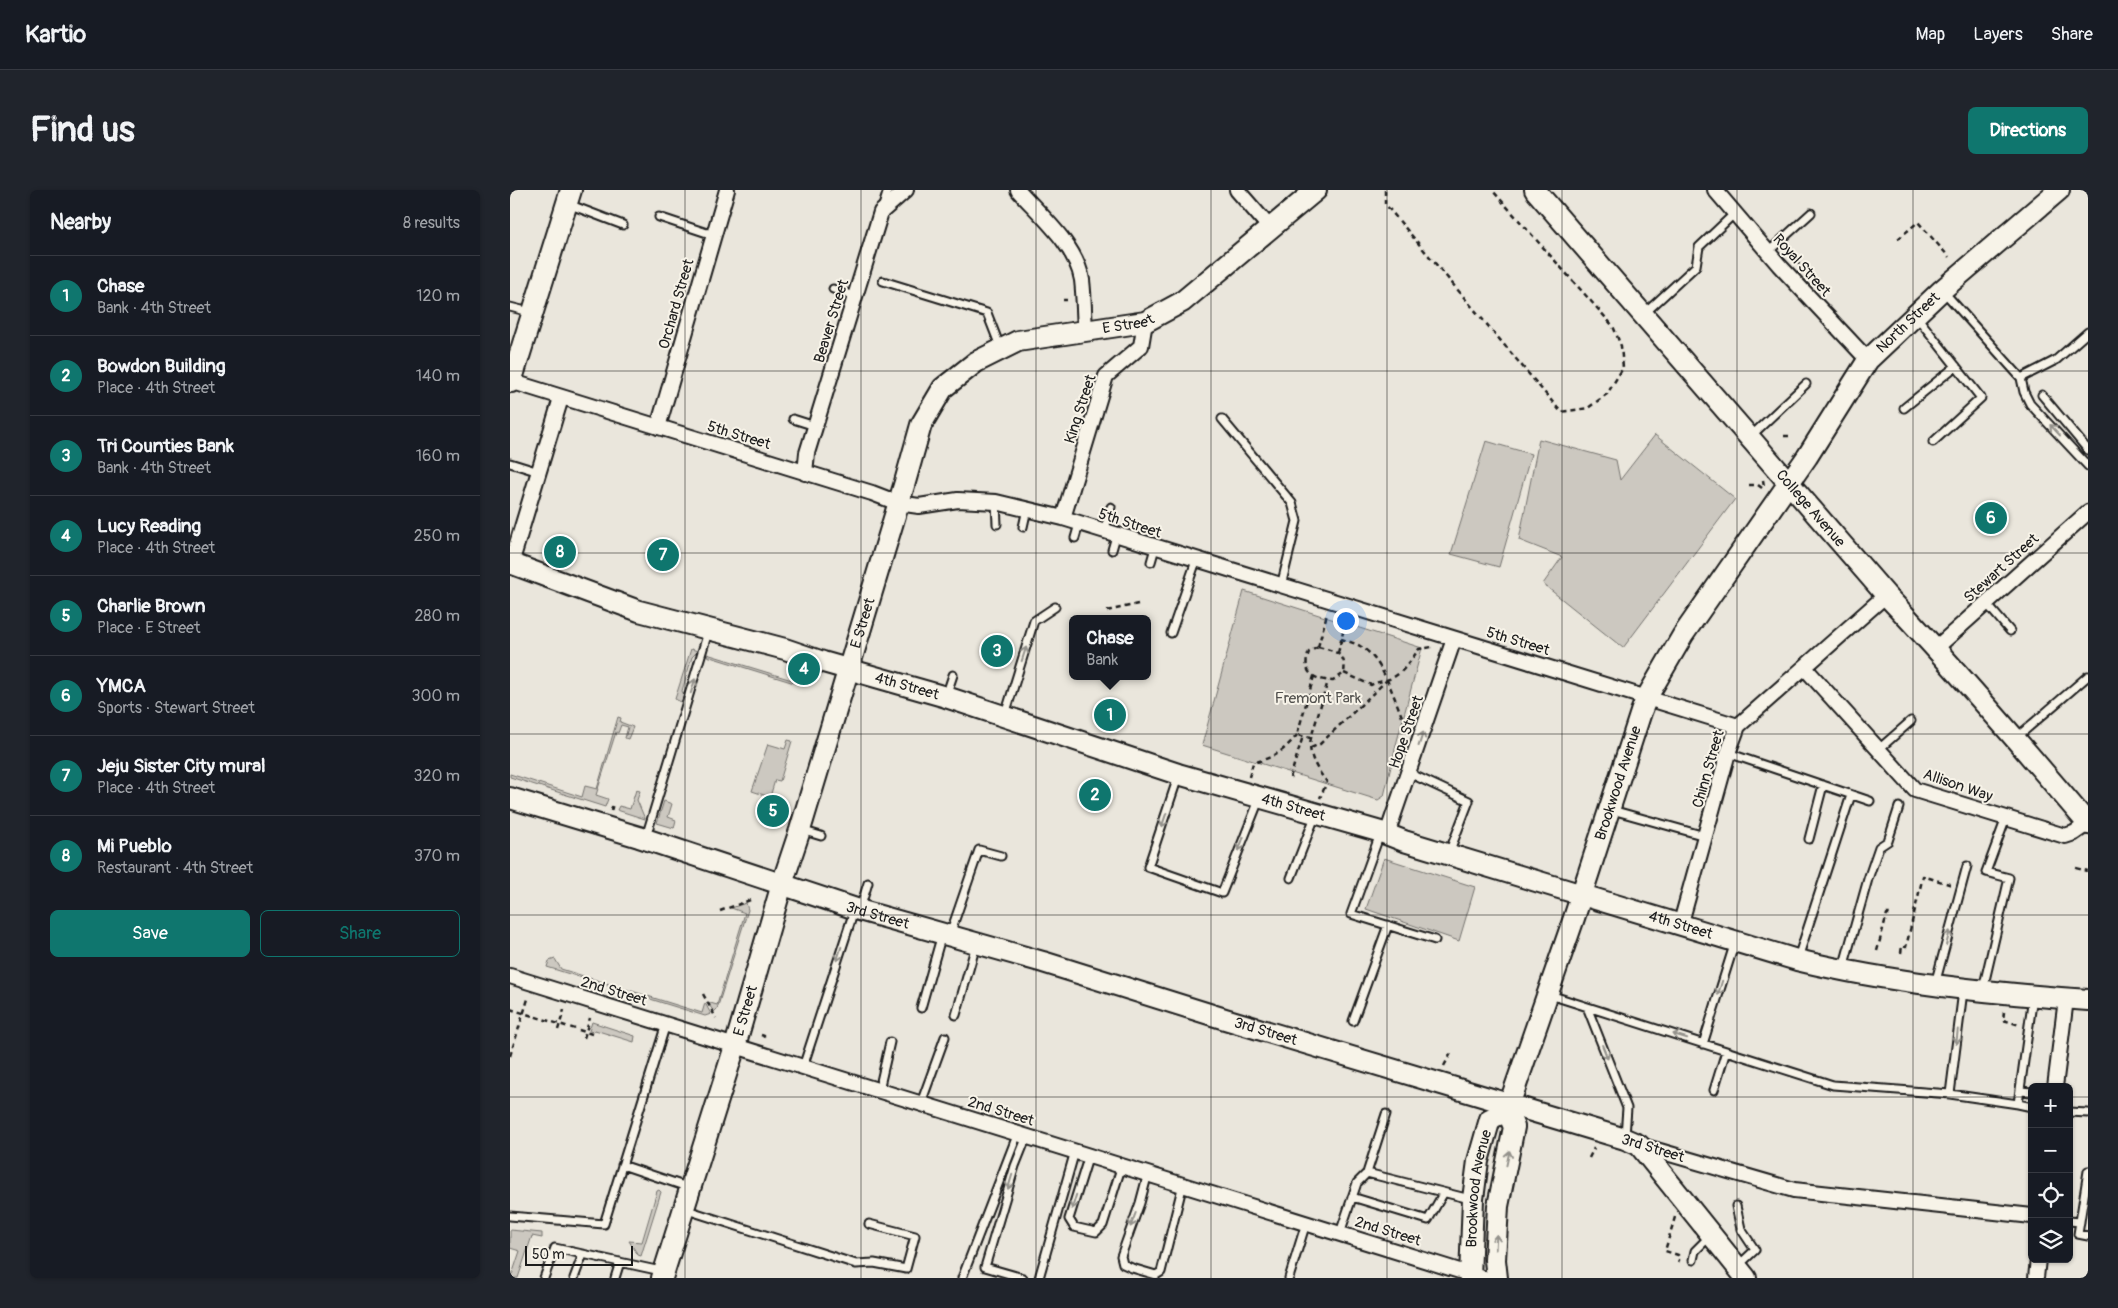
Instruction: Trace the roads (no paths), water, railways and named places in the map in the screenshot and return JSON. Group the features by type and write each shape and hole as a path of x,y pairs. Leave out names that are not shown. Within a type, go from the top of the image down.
{"street":[{"name":"Orchard Street","path":"658,427 712,235 727,190"},
{"path":"881,212 906,190"},
{"path":"1018,190 1075,259 1082,280 1085,330"},
{"path":"1237,190 1271,229"},
{"name":"E Street","path":"663,1275 735,1046 921,425 944,388 976,362 1018,341 1145,322 1182,302 1316,190"},
{"name":"College Avenue","path":"1535,190 1886,595 2016,738 2088,824"},
{"name":"Royal Street","path":"1715,190 1768,252 1868,360"},
{"name":"North Street","path":"1789,483 1868,360 1915,314 2059,190"},
{"path":"511,381 569,194"},
{"name":"Beaver Street","path":"805,473 807,453 857,297 881,212"},
{"name":"King Street","path":"1063,518 1106,376 1141,346 1145,322"},
{"name":"5th Street","path":"511,381 872,493 898,503 919,506 958,500 996,502 1063,518 1110,539 1153,555 1196,561 1350,606 1738,726"},
{"path":"510,565 562,398"},
{"name":"Brookwood Avenue","path":"1497,1278 1495,1260 1498,1206 1514,1128 1508,1107 1582,894 1647,698 1683,635 1789,483"},
{"name":"Stewart Street","path":"1936,648 2088,512"},
{"name":"4th Street","path":"510,565 639,611 785,649 946,697 1004,718 1178,774 1384,833 1680,926 1797,960 1842,971 1935,985 2088,1000"},
{"name":"Chinn Street","path":"1680,926 1728,753 1738,726 1886,595"},
{"name":"Hope Street","path":"1384,833 1409,773 1454,638"},
{"name":"Allison Way","path":"1805,668 1915,790 2065,836 2074,833 2088,824"},
{"name":"3rd Street","path":"510,798 857,909 1043,962 1508,1107 1794,1190 2028,1216"},
{"name":"2nd Street","path":"510,976 1306,1222 1474,1276"},
{"path":"2056,1083 2066,999"},
{"name":"Brookwood Avenue","path":"1474,1276 1473,1200 1478,1161 1490,1119 1508,1107"},
{"path":"1632,1142 1741,1272"},
{"path":"2036,1278 2038,1263"}],"lane":[{"path":"881,212 888,190"},
{"path":"569,194 623,225"},
{"path":"1643,314 1696,266 1699,247 1735,213"},
{"path":"1768,252 1811,213"},
{"path":"659,217 712,235"},
{"path":"883,280 987,313 1002,349"},
{"path":"833,289 857,297"},
{"path":"1942,290 2021,378 2024,392 2030,404 2088,466"},
{"path":"510,307 533,313"},
{"path":"1915,314 1981,398 1932,442"},
{"path":"2021,378 2056,360 2088,332"},
{"path":"1904,408 1956,366"},
{"path":"1750,437 1806,384"},
{"path":"2042,395 2088,450"},
{"path":"1222,418 1292,503 1297,521 1281,586"},
{"path":"793,419 815,426"},
{"path":"510,463 539,472"},
{"path":"996,502 997,524"},
{"path":"1110,539 1111,507"},
{"path":"1022,527 1027,509"},
{"path":"1075,538 1079,524"},
{"path":"1170,633 1196,561"},
{"path":"1986,603 2010,631"},
{"path":"1004,718 1034,621 1055,607"},
{"path":"645,840 708,630"},
{"path":"946,697 953,675"},
{"path":"2016,738 2088,676"},
{"path":"1879,749 1910,721"},
{"path":"1728,753 1870,801"},
{"path":"1409,773 1469,800 1448,854"},
{"path":"1178,774 1148,867 1222,893 1252,796"},
{"path":"1809,839 1823,785"},
{"path":"1797,960 1851,794"},
{"path":"1842,971 1879,847 1888,841 1900,807"},
{"path":"1610,809 1705,836"},
{"path":"1291,878 1316,814"},
{"path":"1950,1094 1973,989 2009,878 1986,872 2006,818"},
{"path":"800,830 821,836"},
{"path":"1384,833 1351,914 1435,940"},
{"path":"921,1008 946,935 980,850 1001,856"},
{"path":"1935,985 1966,866"},
{"path":"803,1067 857,909 868,883"},
{"path":"1353,1021 1388,925"},
{"path":"1704,1044 1735,941"},
{"path":"956,1015 976,944"},
{"path":"1547,994 1833,1085 1950,1094 2028,1106"},
{"path":"2018,1104 2033,996"},
{"path":"1587,1007 1627,1108 1632,1142"},
{"path":"510,1216 604,1224 666,1024"},
{"path":"921,1103 945,1036"},
{"path":"879,1090 890,1042"},
{"path":"1714,1090 1726,1051"},
{"path":"2020,1091 2028,1092"},
{"path":"2073,1112 2088,1113"},
{"path":"1340,1233 1357,1183 1367,1173 1386,1114"},
{"path":"962,1278 1023,1135"},
{"path":"1023,1135 985,1267 1023,1278"},
{"path":"1082,1153 1069,1219 1074,1227 1096,1232 1103,1225 1122,1165"},
{"path":"1039,1278 1082,1153"},
{"path":"622,1165 690,1188"},
{"path":"2088,1171 2078,1234 2088,1236"},
{"path":"1367,1173 1443,1194 1473,1200"},
{"path":"1148,1174 1140,1204 1121,1256 1122,1264 1156,1275 1161,1272 1183,1184"},
{"path":"1352,1197 1428,1220 1443,1194"},
{"path":"1736,1206 1742,1229 1755,1250 1741,1272"},
{"path":"684,1208 856,1264 874,1263 906,1269 915,1236 869,1224"},
{"path":"2073,1221 2080,1222"},
{"path":"1289,1278 1306,1222"},
{"path":"1694,1260 1694,1250 1710,1235"},
{"path":"544,1278 555,1248 620,1262 663,1275"},
{"path":"574,1278 583,1254"},
{"path":"615,1278 620,1262"}],"place":[{"name":"YMCA","path":"1991,518"},
{"name":"Mi Pueblo","path":"560,552"},
{"name":"Jeju Sister City mural","path":"663,555"},
{"name":"Tri Counties Bank","path":"997,651"},
{"name":"Lucy Reading","path":"804,669"},
{"name":"Chase","path":"1110,715"},
{"name":"Bowdon Building","path":"1095,795"},
{"name":"Charlie Brown","path":"773,811"}],"park label":[{"name":"Fremont Park","path":"1318,698"}]}
